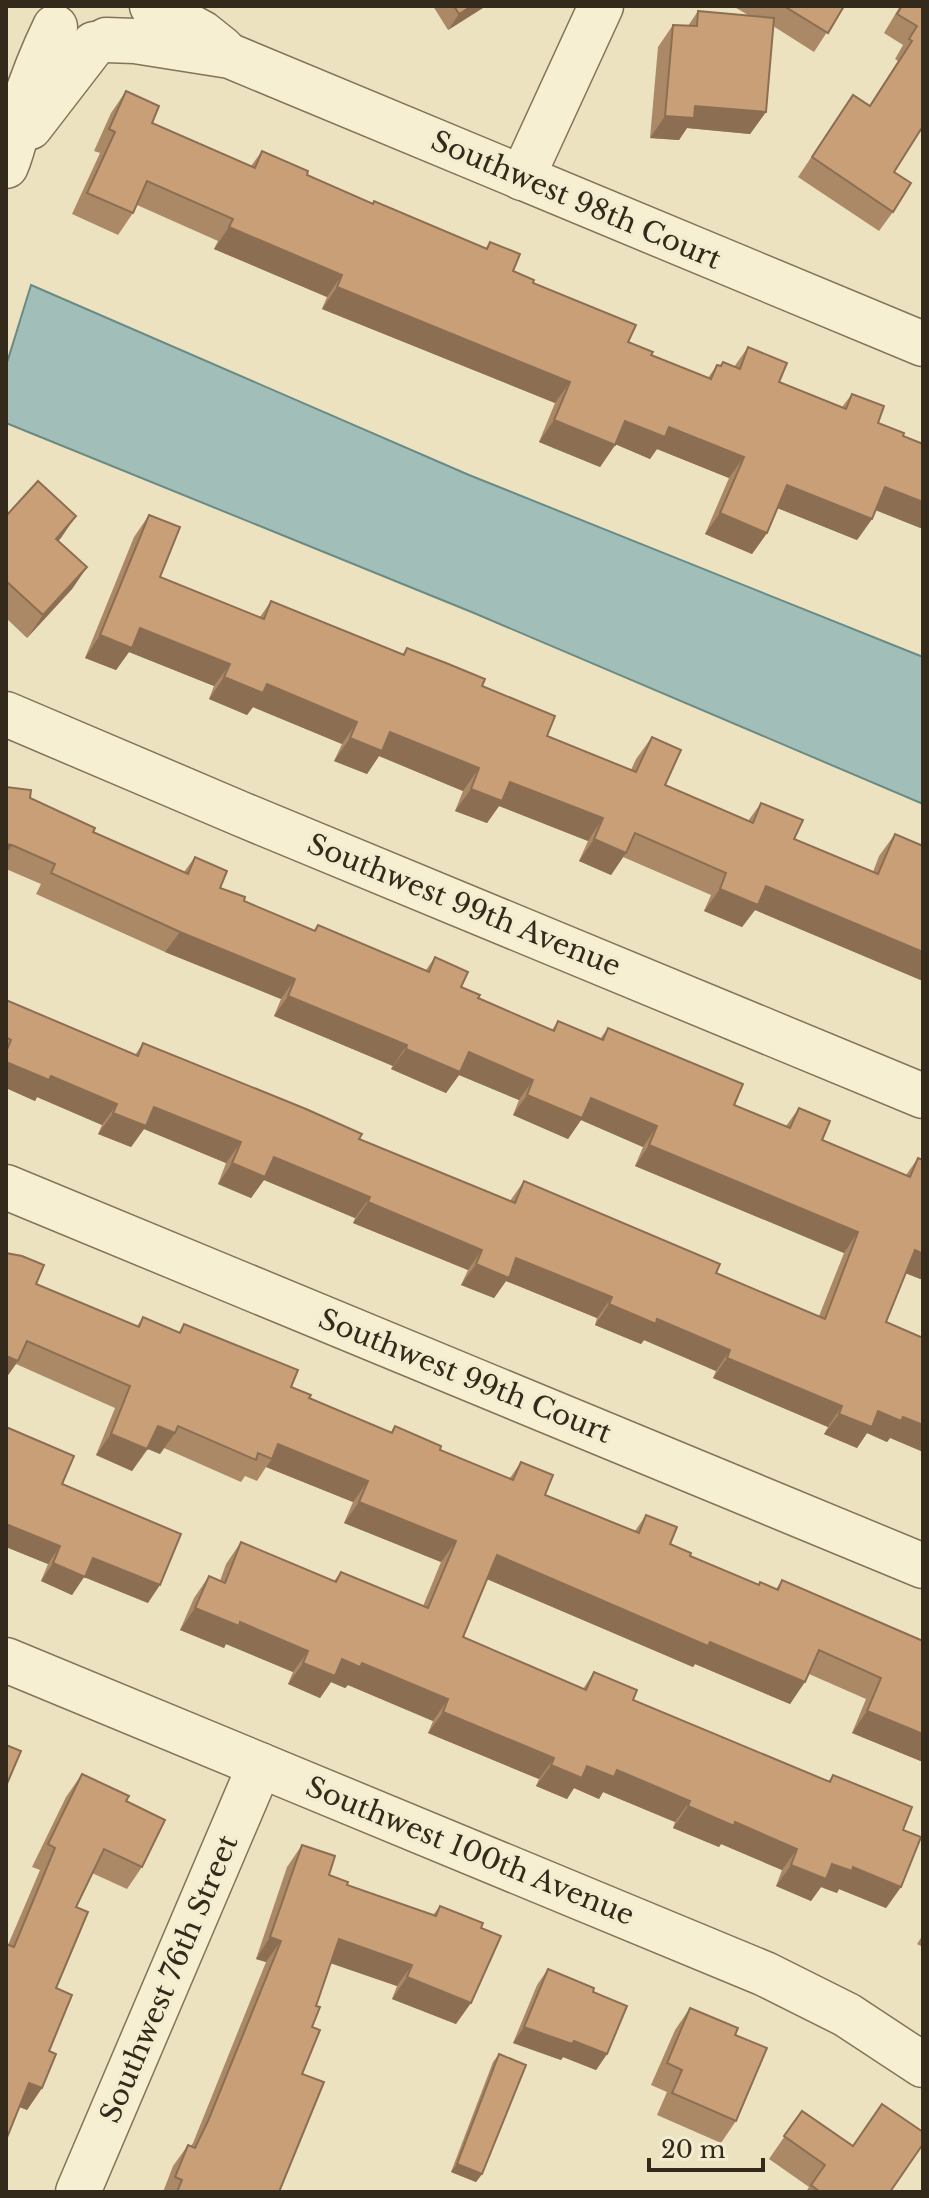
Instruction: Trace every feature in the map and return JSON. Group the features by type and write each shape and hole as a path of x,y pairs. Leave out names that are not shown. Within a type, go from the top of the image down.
{"street":[{"name":"Southwest 98th Court","path":"152,6 202,33 230,56"},
{"path":"522,178 601,6"},
{"name":"Southwest 98th Court","path":"74,21 135,41 230,56 923,344"},
{"path":"10,157 74,21"},
{"name":"Southwest 99th Avenue","path":"6,714 923,1096"},
{"name":"Southwest 99th Court","path":"6,1187 923,1566"},
{"name":"Southwest 100th Avenue","path":"6,1660 765,1974 847,2015 923,2065"},
{"name":"Southwest 76th Street","path":"78,2192 260,1765"}],"water":[{"path":"31,285 469,475 923,657 923,804 474,613 6,423 6,366"}],"building":[{"path":"454,6 472,6 459,14"},
{"path":"784,6 844,6 828,33"},
{"path":"902,6 923,6 923,126 894,172 911,183 893,212 812,157 853,95 870,106 912,41 909,39 917,26 897,14"},
{"path":"698,11 774,18 766,112 695,106 694,118 665,116 673,25 697,26"},
{"path":"126,91 159,106 152,123 255,168 262,151 373,204 374,201 487,249 490,242 520,254 513,271 534,280 533,283 636,325 628,342 653,352 651,355 711,379 717,365 721,366 723,362 740,369 748,347 787,363 779,382 846,409 852,394 884,406 878,423 923,444 923,502 885,487 872,519 787,485 767,533 720,513 744,457 669,427 665,437 625,421 615,445 554,420 570,382 337,287 342,275 229,227 233,219 147,181 133,213 87,193 115,132 109,129"},
{"path":"38,481 76,516 56,539 87,567 43,615 6,581 6,516"},
{"path":"149,515 180,527 160,577 264,619 271,601 404,655 407,648 446,663 485,679 482,686 555,716 547,736 636,772 652,737 681,750 665,785 753,823 761,803 803,820 794,839 878,874 895,834 923,846 923,952 766,886 758,905 720,889 726,873 635,833 626,853 594,839 603,818 510,782 502,801 471,789 479,768 390,732 382,751 350,738 357,722 267,684 263,693 224,677 230,664 140,628 132,648 100,635"},
{"path":"6,787 31,790 30,798 95,828 93,832 188,874 195,857 227,871 220,888 315,931 318,925 429,972 435,957 468,972 461,987 480,995 478,998 554,1031 558,1021 603,1040 608,1028 743,1084 734,1105 790,1128 799,1108 830,1121 822,1140 910,1177 918,1158 923,1160 923,1254 915,1250 886,1322 923,1338 923,1425 903,1417 901,1421 878,1411 872,1427 839,1414 842,1406 727,1358 730,1350 657,1319 656,1324 609,1304 612,1297 516,1258 509,1278 476,1264 482,1250 368,1202 370,1197 274,1157 265,1177 232,1163 241,1142 154,1107 146,1126 113,1113 117,1104 51,1076 49,1080 6,1062 11,1040 6,1037 6,1000 138,1056 143,1043 306,1109 362,1134 359,1139 515,1203 524,1181 720,1264 716,1273 825,1319 858,1232 649,1145 657,1126 591,1098 582,1118 527,1095 533,1080 469,1052 460,1072 406,1049 407,1045 288,996 295,979 180,932 51,873 55,864 6,844"},
{"path":"6,1253 44,1265 36,1284 139,1327 143,1317 180,1333 184,1324 298,1370 291,1387 311,1395 309,1398 392,1433 395,1426 441,1446 440,1450 513,1480 521,1462 553,1475 545,1495 639,1533 646,1515 677,1527 670,1544 691,1553 690,1556 778,1590 782,1580 923,1641 923,1734 867,1711 881,1678 819,1650 805,1682 710,1642 708,1646 497,1555 463,1637 586,1690 594,1672 637,1690 633,1700 830,1782 833,1775 912,1807 903,1830 921,1837 901,1887 853,1867 852,1871 832,1864 826,1879 791,1865 797,1849 688,1806 690,1801 617,1770 614,1777 587,1766 582,1778 551,1765 554,1758 443,1712 448,1699 362,1663 360,1667 342,1659 335,1676 303,1663 308,1651 240,1622 239,1626 195,1608 209,1576 225,1583 241,1542 336,1582 341,1572 428,1608 456,1541 359,1502 368,1481 278,1444 272,1459 258,1453 256,1460 178,1426 175,1433 158,1426 147,1449 111,1434 130,1386 27,1341 18,1361 6,1356"},
{"path":"6,1427 74,1456 62,1484 181,1534 160,1585 93,1558 85,1577 53,1563 60,1546 6,1524"},
{"path":"6,1745 21,1751 6,1786"},
{"path":"82,1774 129,1796 126,1801 165,1820 142,1867 104,1849 76,1907 88,1912 56,1988 72,1995 49,2051 56,2054 42,2088 29,2083 6,2140 6,1944 14,1947 55,1848 48,1844"},
{"path":"302,1845 335,1856 329,1875 348,1882 347,1885 436,1916 440,1906 483,1923 481,1928 501,1936 471,2003 407,1977 412,1965 339,1939 316,2006 320,2007 312,2027 320,2030 302,2074 324,2082 279,2192 177,2192 182,2180 175,2177 188,2145 195,2148 208,2121 281,1941 270,1937"},
{"path":"548,1969 627,2006 607,2054 524,2027"},
{"path":"690,2008 738,2028 735,2035 767,2048 736,2121 672,2093 682,2070 667,2063"},
{"path":"499,2054 526,2065 482,2174 457,2164"},
{"path":"882,2104 923,2132 923,2144 890,2192 820,2192 811,2185 825,2165 784,2136 802,2111 853,2146"}]}
